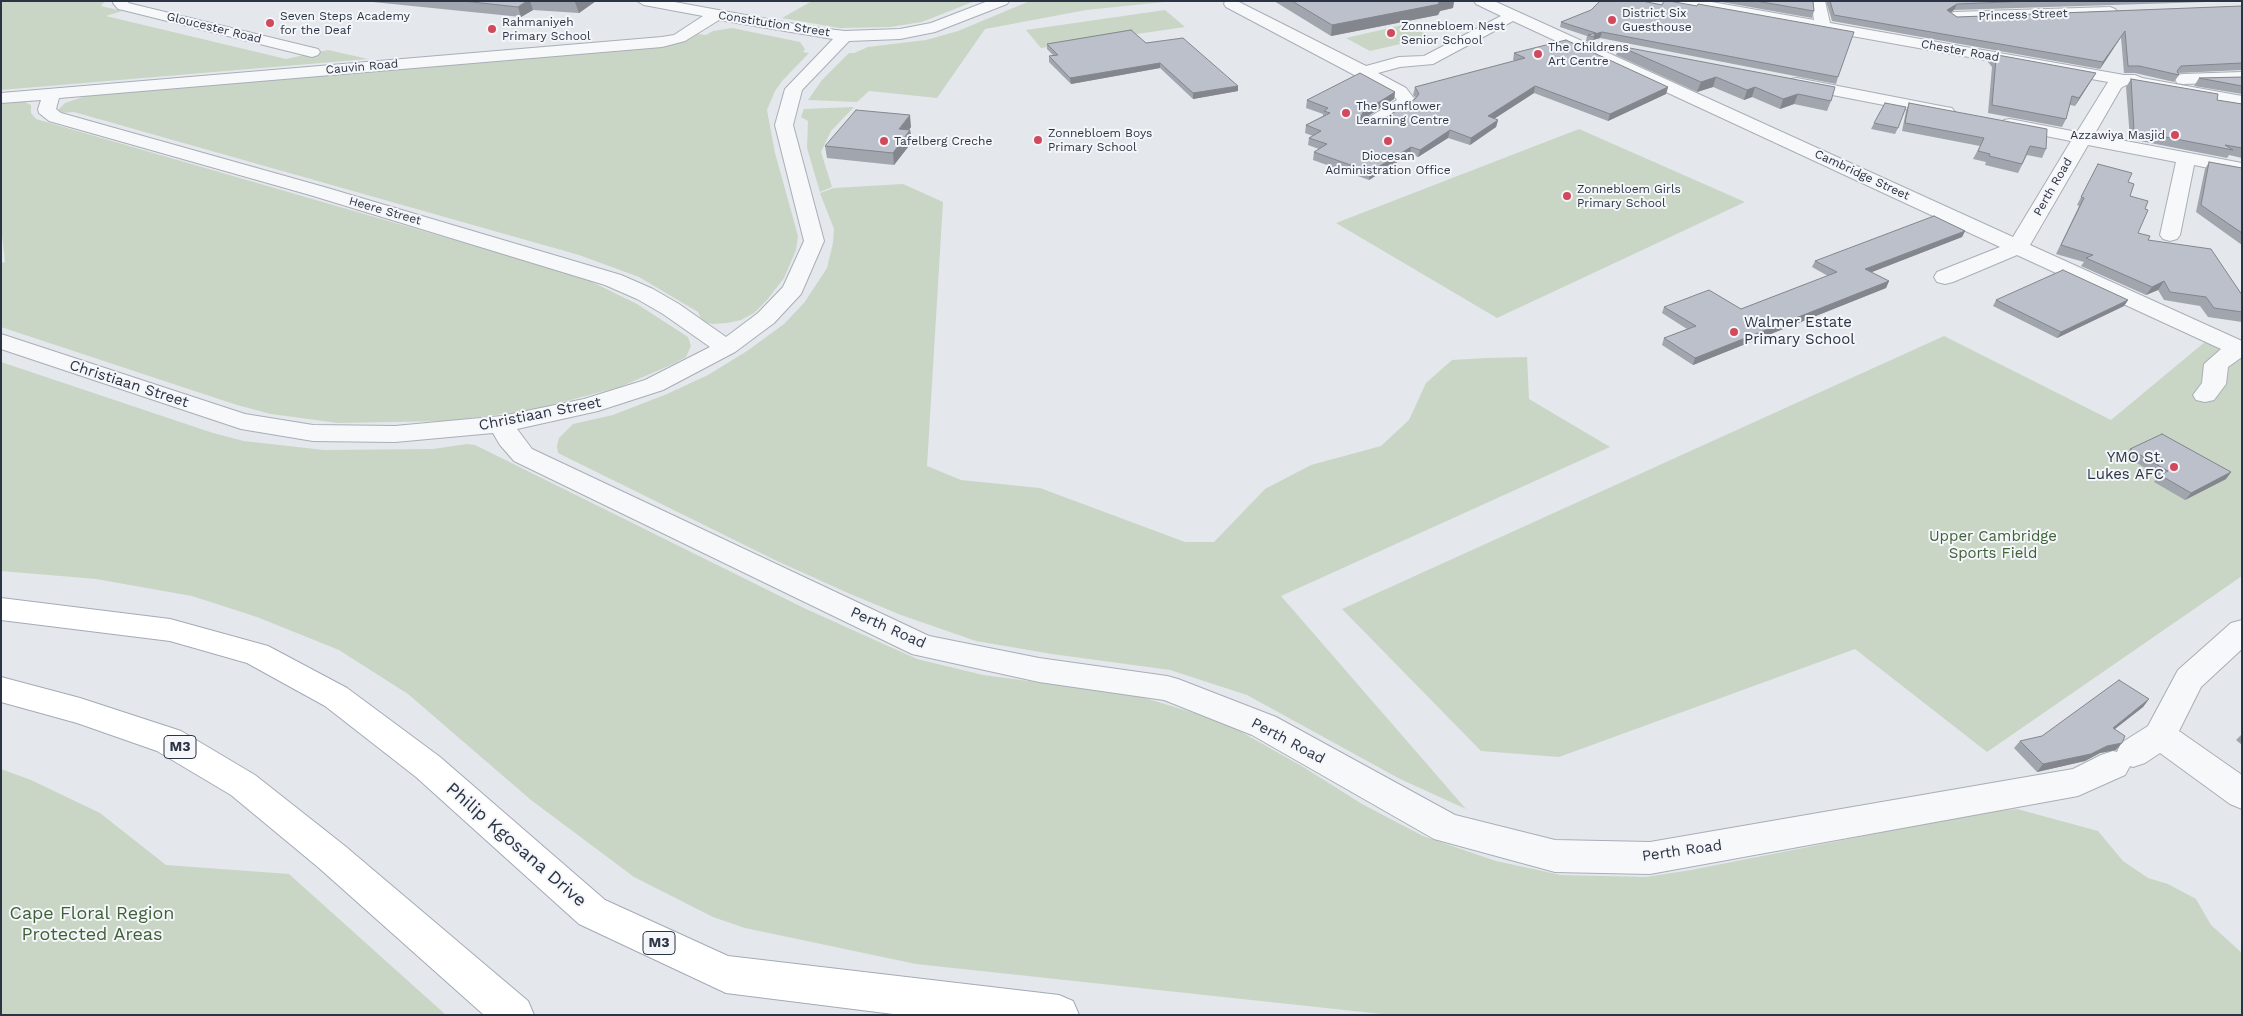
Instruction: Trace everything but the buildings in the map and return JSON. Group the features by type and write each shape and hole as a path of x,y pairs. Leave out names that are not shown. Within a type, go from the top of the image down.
{"main road":[{"name":"Philip Kgosana Drive","path":"1,609 170,630 257,654 336,697 428,767 592,912 726,974 1059,1015"},
{"name":"M3","path":"1,689 80,711 169,741 243,785 332,857 514,1015"}],"street":[{"name":"Gloucester Road","path":"122,1 120,3 122,6 312,52"},
{"name":"Constitution Street","path":"644,1 811,32 845,36"},
{"path":"845,36 900,34 935,27 1002,1"},
{"name":"Cambridge Street","path":"1481,1 2239,349"},
{"name":"Chester Road","path":"1679,1 2242,101"},
{"path":"1818,1 1823,26"},
{"path":"1948,1 1969,53"},
{"path":"1231,4 1364,72 1393,83 1407,101 1379,122"},
{"name":"Princess Street","path":"1954,17 2125,11"},
{"name":"Cauvin Road","path":"1,98 662,42 679,38 716,15"},
{"path":"1364,72 1399,62 1427,61 1512,16"},
{"name":"Christiaan Street","path":"1,341 241,421 313,432 395,434 502,424 589,406 654,385 727,347 766,318 793,289 814,241 784,125 794,89 845,36"},
{"path":"1556,36 1632,51"},
{"path":"1298,51 1315,47"},
{"path":"2124,80 2242,77"},
{"path":"1785,80 1966,116"},
{"name":"Perth Road","path":"2018,247 2114,85 2124,80"},
{"name":"Heere Street","path":"52,94 47,109 48,113 55,117 317,191 613,280 645,294 671,309 708,336 727,347"},
{"path":"1995,121 2242,169"},
{"path":"2170,234 2186,158"},
{"path":"1945,277 2018,247"},
{"path":"2205,395 2210,391 2216,379 2214,371 2216,364 2239,349"},
{"name":"Perth Road","path":"502,424 509,439 523,455 923,646 1039,670 1167,688 1264,726 1448,828 1555,856 1650,858 2078,782 2135,751"},
{"path":"2242,631 2189,679 2135,751 2242,794"}],"green space":[{"path":"1,1 105,1 101,6 122,11 106,16 286,59 328,50 368,59 1,90"},
{"path":"812,1 975,1 922,22 890,27 839,28 782,18"},
{"path":"1030,1 1174,1 1086,10 985,29 937,98 869,91 857,102 808,100 822,80 849,53 854,53 868,47 926,40 958,31"},
{"path":"1165,10 1185,27 1041,48 1026,30"},
{"path":"1407,24 1431,37 1370,51 1346,38"},
{"path":"732,28 800,42 805,49 803,52 809,53 782,81 775,91 767,110 775,153 798,236 796,250 784,278 767,300 754,313 741,320 727,323 712,324 702,321 698,312 639,277 579,255 74,112 61,113 57,111 65,103 89,95 689,38 697,34 706,35 713,31"},
{"path":"23,101 31,105 31,113 36,119 582,277 637,304 688,337 691,346 686,357 620,387 528,411 446,421 338,423 271,414 237,405 1,327 1,263 5,262 1,226 1,103"},
{"path":"854,107 831,131 821,152 832,187 820,192 807,148 808,121 801,117 804,109"},
{"path":"1579,129 1745,202 1497,318 1336,223"},
{"path":"903,184 943,202 927,466 961,480 1040,488 1185,542 1214,542 1265,489 1311,465 1381,446 1409,420 1426,383 1452,360 1487,358 1527,357 1529,399 1610,447 1281,596 1466,809 1400,779 1247,695 1170,670 1052,654 976,641 901,615 777,561 558,453 559,438 573,424 613,415 667,394 708,375 747,351 784,324 804,303 827,268 834,229 820,193 834,188"},
{"name":"Upper Cambridge Sports Field","path":"1944,336 2111,420 2206,341 2242,358 2242,576 1987,752 1855,649 1559,757 1481,751 1342,609"},
{"path":"1,362 213,433 244,441 324,450 433,449 467,444 475,445 806,609 917,659 983,675 1135,695 1224,722 1305,768 1362,804 1423,836 1496,861 1561,875 1646,877 1691,870 1981,813 2017,809 2098,831 2123,861 2148,878 2168,884 2196,899 2211,925 2242,953 2242,1015 1391,1015 916,964 745,928 713,917 634,877 531,800 408,694 339,650 257,617 192,596 96,579 1,571"},
{"name":"Cape Floral Region Protected Areas","path":"1,769 31,780 100,813 166,865 289,874 446,1015 1,1015"}],"place":[{"name":"District Six Guesthouse","path":"1612,20"},
{"name":"Seven Steps Academy for the Deaf","path":"270,23"},
{"name":"Rahmaniyeh Primary School","path":"492,29"},
{"name":"Zonnebloem Nest Senior School","path":"1391,33"},
{"name":"The Childrens Art Centre","path":"1538,54"},
{"name":"The Sunflower Learning Centre","path":"1346,113"},
{"name":"Azzawiya Masjid","path":"2175,135"},
{"name":"Zonnebloem Boys Primary School","path":"1038,140"},
{"name":"Tafelberg Creche","path":"884,141"},
{"name":"Diocesan Administration Office","path":"1388,141"},
{"name":"Zonnebloem Girls Primary School","path":"1567,196"},
{"name":"Walmer Estate Primary School","path":"1734,332"},
{"name":"YMO St. Lukes AFC","path":"2174,467"}]}
